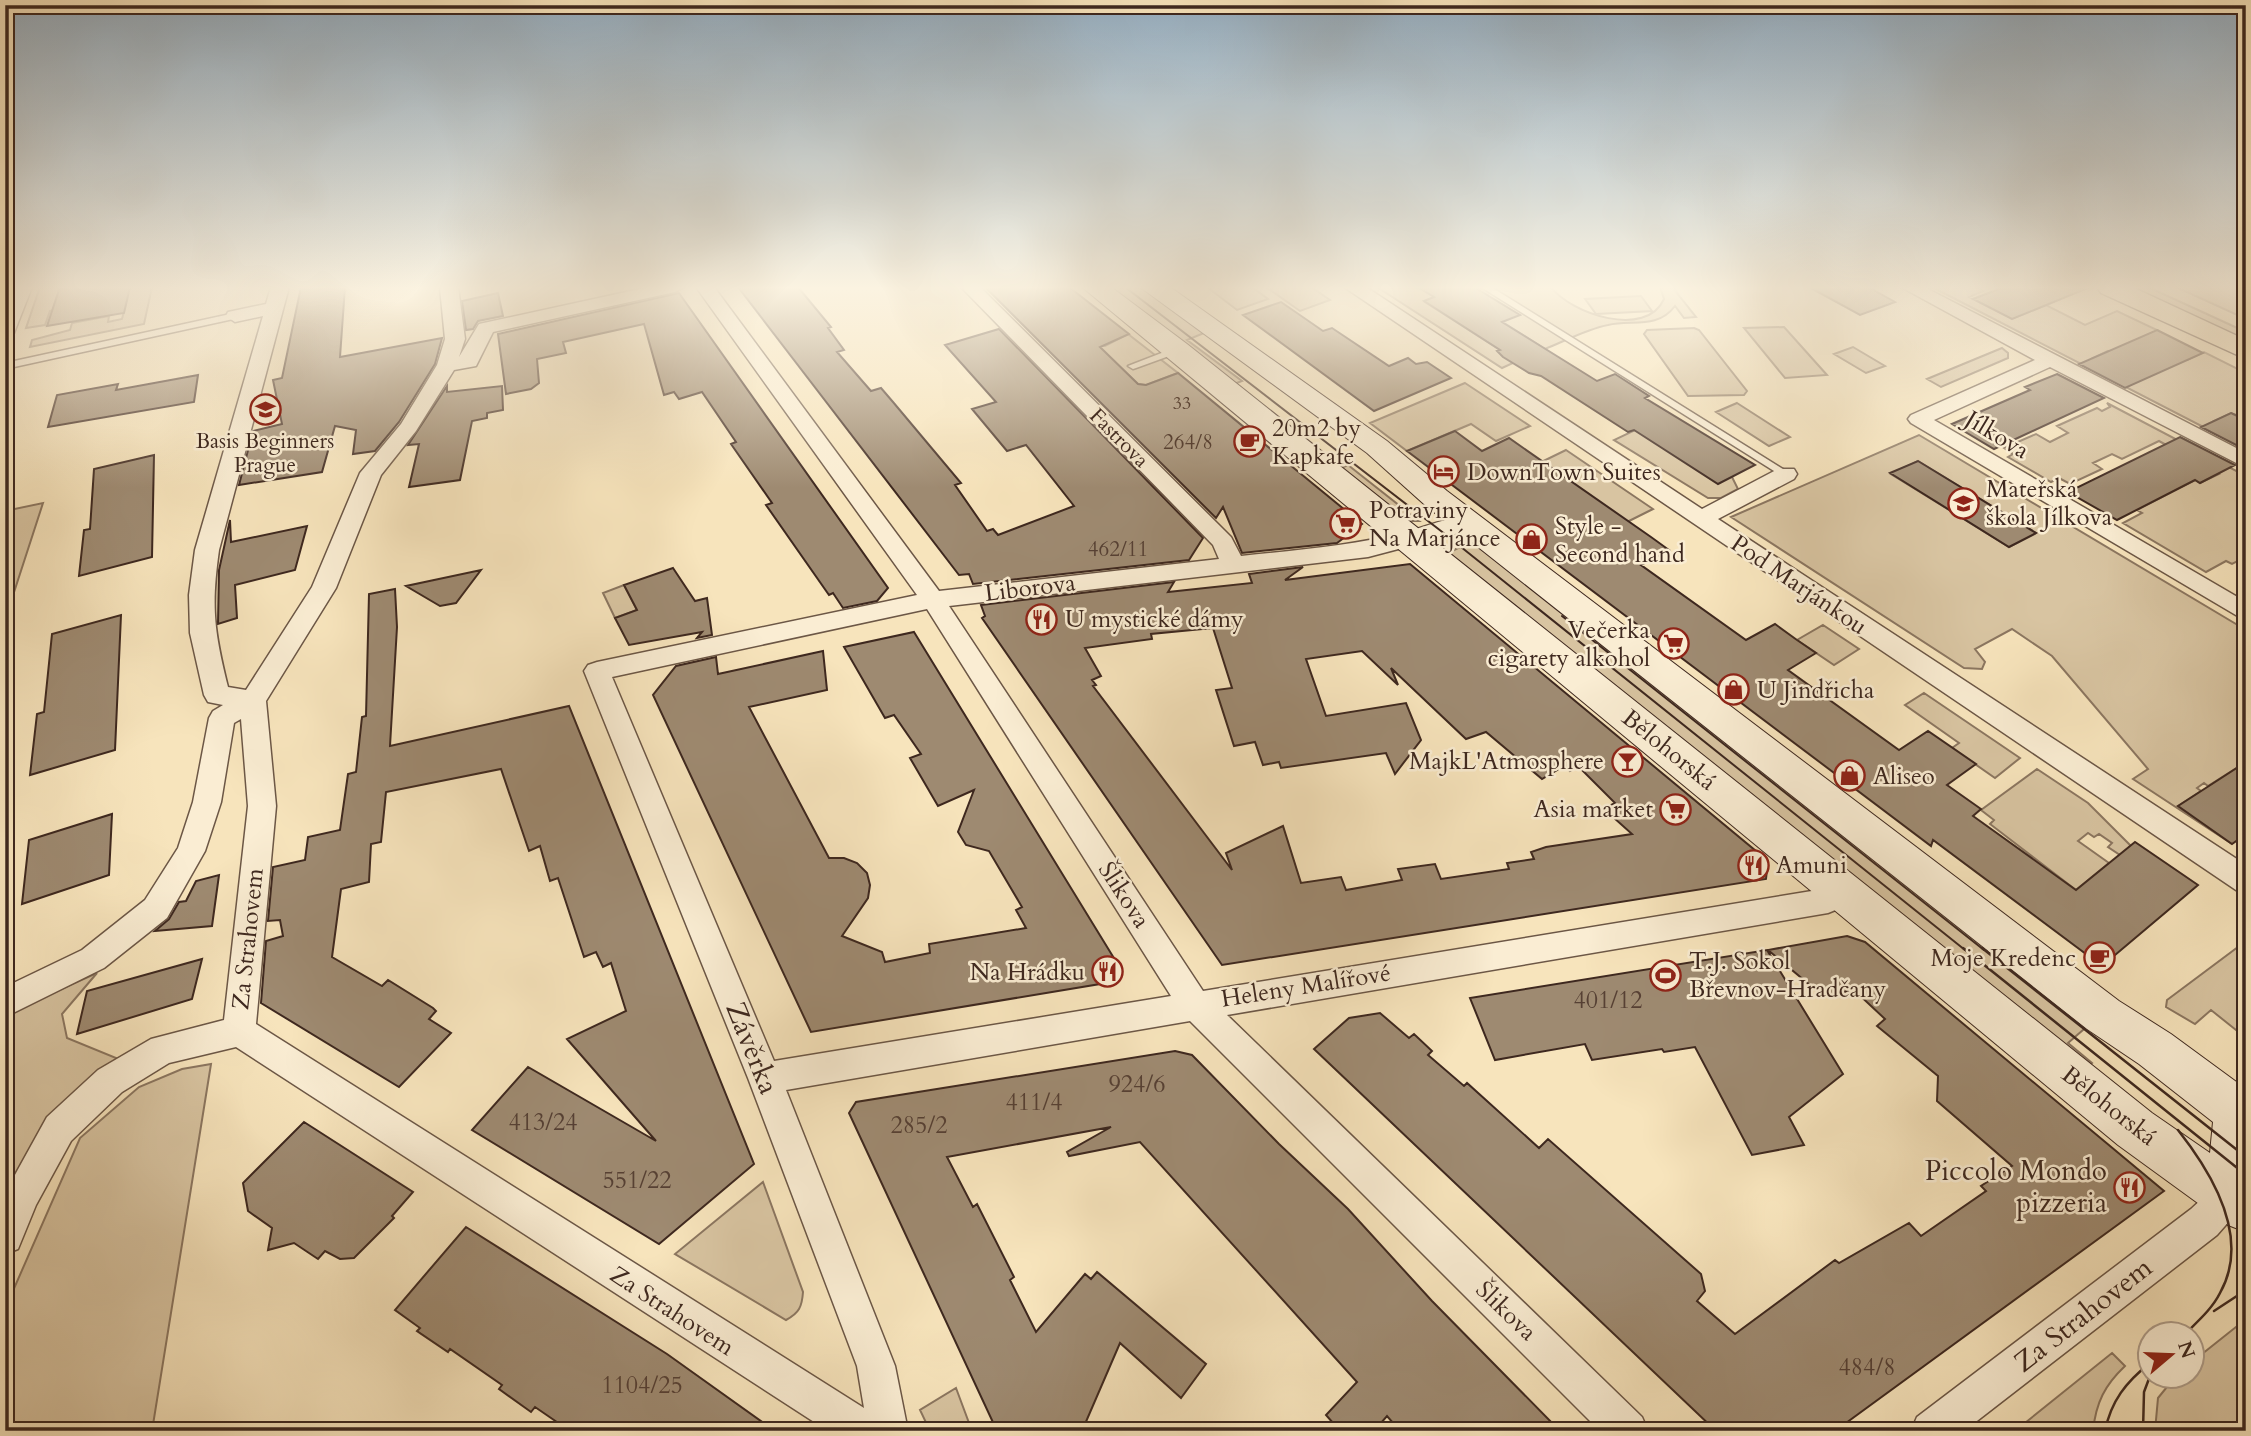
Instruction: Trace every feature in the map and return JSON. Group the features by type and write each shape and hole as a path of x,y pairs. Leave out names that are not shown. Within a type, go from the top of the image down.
{"street":[{"path":"253,700 217,695 202,633 201,595 216,511 263,354"},
{"path":"5,1003 93,959 156,909 191,851 207,802 222,718 253,700 324,588 371,473 409,426 447,365 450,354"},
{"path":"447,365 469,362 473,354"},
{"name":"Šlikova","path":"754,354 933,600 1194,1004 1628,1431"},
{"name":"Fastrova","path":"1036,354 1223,542 1232,563"},
{"name":"Bělohorská","path":"1182,354 2135,1129 2241,1196"},
{"path":"1247,354 1377,447 1465,521 2103,1015 2243,1112 2241,1196"},
{"name":"Pod Marjánkou","path":"1453,354 2246,881"},
{"path":"2039,354 2246,462"},
{"name":"Jílkova","path":"2050,360 1919,419 2246,613"},
{"path":"1700,519 1786,474"},
{"name":"Liborova","path":"597,671 933,600 1368,549 1411,540 1465,521"},
{"name":"Závěrka","path":"597,671 765,1078 876,1366 888,1431"},
{"name":"Za Strahovem","path":"253,700 262,806 239,1031 864,1431"},
{"name":"Heleny Malířové","path":"765,1078 1194,1004 1828,901 1845,893"},
{"path":"5,1237 23,1193 59,1129 110,1081 162,1050 239,1031"},
{"name":"Za Strahovem","path":"1931,1431 2203,1222 2241,1196"}],"lane":[{"path":"5,366 60,354"},
{"path":"1133,366 1166,354"},
{"path":"1593,354 1786,474"}],"shaded area":[{"path":"1106,354 1154,354 1178,373 1146,385 1138,384"},
{"path":"1195,354 1206,354 1242,381 1234,384"},
{"path":"1480,354 1504,354 1513,363 1502,368"},
{"path":"1658,354 1718,354 1747,391 1744,395 1688,396"},
{"path":"1765,354 1808,354 1827,375 1785,378"},
{"path":"1834,354 1865,354 1885,366 1866,373"},
{"path":"1987,354 2008,354 2008,358 1941,387 1927,379"},
{"path":"2062,354 2102,354 2091,359 2187,360 2200,354 2208,354 2246,373 2246,411 2236,415 2231,413 2214,421 2246,449"},
{"path":"1465,383 1530,426 1496,441 1471,424 1407,451 1370,423"},
{"path":"1737,403 1790,437 1769,446 1716,412"},
{"path":"2107,403 2246,476 2246,557 2232,564 2226,561 2206,572 2123,523 2142,513 2137,510 2195,480 2200,483 2219,474 2159,441 2122,459 2112,454 2093,463 2102,469 2070,484 2059,478 2051,482 2008,457 2013,454 2004,448 2036,434 2050,442 2068,433 2057,426 2097,408 2102,411 2110,407"},
{"path":"1635,430 1732,477 1738,489 1721,498 1708,498 1614,440"},
{"path":"1919,435 2246,630 2246,762 2208,786 2204,783 2197,788 2201,791 2178,806 2232,844 2133,779 2148,769 2052,656 2012,629 1975,649 1985,662 1982,669 1964,668 1731,517","holes":["1918,461 2036,533 2009,547 1891,474"]},
{"path":"1566,450 1653,509 1613,529 1527,469"},
{"path":"1348,465 1419,521 1407,521 1341,468"},
{"path":"43,503 5,620 5,511"},
{"path":"1474,540 2091,1023 2068,1043 2092,1063 2083,1070 1448,553"},
{"path":"624,585 637,610 615,618 603,593"},
{"path":"1823,625 1859,649 1834,665 1797,640"},
{"path":"1924,693 2020,758 1995,778 1952,748 1959,743 1905,705"},
{"path":"2037,769 2088,803 2131,846 2120,855 2108,847 2112,843 2099,834 2094,837 2088,833 2078,841 2109,863 2076,890 1990,824 1994,820 1981,810"},
{"path":"2246,941 2246,1038 2211,1010 2195,1024 2166,1007 2167,1000"},
{"path":"97,973 62,1014 67,1038 121,1060 68,1106 40,1137 5,1198 5,1014"},
{"path":"211,1064 152,1431 5,1431 5,1309 80,1138 139,1087 182,1069"},
{"path":"763,1182 803,1292 799,1309 786,1320 675,1254"},
{"path":"2246,1319 2246,1431 2155,1431 2158,1398 2164,1390 2206,1390 2206,1351"},
{"path":"2112,1353 2125,1366 2103,1395 2096,1411 2093,1431 2015,1431"},
{"path":"956,1388 972,1431 930,1431 920,1410"}],"building":[{"path":"287,354 340,354 340,357 356,354 438,354 435,364 399,422 375,451 353,454 356,430 335,426 322,472 239,485 253,431 282,424 273,380 282,378"},
{"path":"501,354 561,354 537,359 539,383 531,389 506,394"},
{"path":"652,354 722,354 888,588 877,601 843,608 833,593 829,595 766,505 772,503 731,444 736,442 702,392 679,399 674,392 664,395"},
{"path":"789,354 839,354 871,391 881,388 961,483 955,485 987,531 993,529 998,535 1074,506 1026,445 1007,451 972,409 996,402 953,354 1023,354 1203,538 1189,560 973,584 969,574 959,575"},
{"path":"1052,354 1107,354 1138,384 1146,385 1178,373 1362,524 1337,543 1242,553 1223,507 1216,518"},
{"path":"1296,354 1371,354 1389,366 1408,358 1416,364 1427,362 1451,378 1374,411"},
{"path":"1500,354 1554,354 1597,381 1615,374 1649,396 1645,398 1755,465 1718,484 1634,430 1628,432 1541,376 1529,373"},
{"path":"2102,354 2201,354 2125,388 2079,364"},
{"path":"2057,374 2104,398 1994,449 1952,424 2030,390 2025,387"},
{"path":"198,375 194,402 48,427 57,395 118,384 116,390"},
{"path":"447,386 447,392 502,386 503,410 487,413 487,418 472,421 460,480 409,487 419,444 408,445"},
{"path":"2231,413 2246,420 2246,450 2201,427"},
{"path":"1455,431 1482,451 1509,438 1651,537 1669,550 1641,565 1746,640 1775,624 1816,653 1788,670 1899,750 1928,731 1976,764 1947,785 1981,809 1973,816 2076,890 2135,842 2198,885 2102,966 1933,840 1931,846 1407,451"},
{"path":"2180,437 2235,465 2200,483 2195,480 2117,520 2068,492"},
{"path":"154,455 152,557 79,576 84,530 90,529 94,469"},
{"name":"Mateřská škola Jílkova","path":"1918,461 2036,533 2009,547 1890,473"},
{"path":"230,520 231,542 307,526 295,570 235,585 237,618 218,624 219,570"},
{"path":"1410,564 1768,861 1766,879 1222,965 982,618 985,616 981,605 1174,582 1168,592 1252,583 1249,574 1303,567 1285,580","holes":["1213,628 1232,688 1216,690 1234,746 1255,742 1263,765 1279,762 1281,768 1386,753 1395,774 1421,740 1406,703 1326,716 1306,659 1362,651 1398,685 1391,668 1466,739 1486,732 1542,779 1564,766 1570,771 1578,766 1615,803 1604,809 1632,834 1546,847 1531,852 1534,859 1507,863 1509,869 1441,879 1435,864 1398,869 1402,880 1346,890 1341,877 1301,883 1283,826 1226,853 1232,870 1093,686 1096,685 1092,680 1101,676 1085,648 1152,639 1151,634"]},
{"path":"673,568 695,601 707,598 712,635 697,638 702,632 629,645 615,618 637,610 624,585"},
{"path":"481,570 456,603 440,606 406,586"},
{"path":"395,589 397,627 390,746 569,706 754,1164 659,1244 472,1130 528,1067 656,1141 567,1039 626,1011 611,963 603,967 596,952 584,957 558,878 550,881 540,846 529,851 501,769 386,792 381,842 371,844 369,882 341,889 332,957 382,986 388,980 433,1008 436,1011 429,1019 451,1033 399,1087 261,1003 266,941 283,936 280,920 268,921 273,867 305,860 308,837 340,830 348,774 356,772 362,717 366,716 369,594"},
{"path":"121,615 115,750 30,775 37,714 44,712 52,634"},
{"path":"914,632 1120,968 1112,982 811,1032 653,695 676,666 716,657 718,674 823,651 827,690 749,707 829,858 844,858 857,863 867,873 870,885 868,898 842,936 882,952 885,962 930,953 929,944 1026,928 1016,910 1022,907 989,851 966,845 958,832 974,790 938,806 910,758 921,754 894,715 885,718 844,647"},
{"path":"2246,762 2246,834 2232,844 2178,806"},
{"path":"112,814 109,875 22,904 29,840"},
{"path":"219,875 212,926 155,931 169,919 179,902 186,901 196,881"},
{"path":"1847,936 1865,942 2164,1191 1835,1431 1716,1431 1314,1049 1349,1018 1380,1013 1409,1038 1414,1034 1432,1051 1428,1055 1464,1086 1467,1083 1539,1148 1548,1139 1701,1274 1705,1291 1697,1301 1735,1334 1835,1260 1839,1263 1909,1223 1921,1236 1986,1191 1981,1186 2012,1166 1937,1101 1938,1076 1877,1026 1885,1019 1854,990 1823,996 1768,950"},
{"path":"1767,950 1843,1074 1789,1117 1804,1145 1752,1155 1695,1047 1664,1052 1662,1049 1592,1060 1585,1044 1495,1060 1470,998"},
{"path":"202,959 192,999 77,1034 87,991"},
{"path":"1175,1051 1192,1055 1279,1144 1348,1209 1432,1301 1560,1431 1400,1431 1387,1416 1374,1431 1340,1431 1326,1415 1357,1382 1140,1142 1069,1156 1067,1152 1111,1127 947,1157 973,1207 977,1204 1014,1277 1010,1280 1036,1332 1085,1274 1091,1279 1097,1272 1206,1364 1181,1398 1120,1343 1082,1431 997,1431 849,1113 856,1102"},
{"path":"304,1122 413,1192 392,1216 394,1218 354,1258 340,1259 325,1251 318,1259 294,1243 268,1250 272,1228 248,1211 243,1183"},
{"path":"466,1227 667,1354 775,1431 570,1431 535,1407 531,1412 499,1389 502,1385 450,1349 448,1352 417,1331 420,1328 395,1310"}],"tram line":[{"path":"1212,354 1441,531 1965,950"},
{"path":"1562,616 1984,950"},
{"path":"1963,948 2246,1175"},
{"path":"1982,948 2246,1157"},
{"path":"2178,1130 2214,1186 2229,1229 2231,1250 2228,1272 2217,1299 2199,1320"},
{"path":"2214,1311 2246,1290"},
{"path":"2105,1431 2111,1410 2136,1375"},
{"path":"2143,1431 2145,1390"}],"place":[{"name":"Basis Beginners Prague","path":"265,409"},
{"name":"20m2 by Kapkafe","path":"1249,442"},
{"name":"DownTown Suites","path":"1444,472"},
{"name":"Mateřská škola Jílkova","path":"1963,503"},
{"name":"Potraviny Na Marjánce","path":"1346,524"},
{"name":"Style - Second hand","path":"1532,540"},
{"name":"U mystické dámy","path":"1042,619"},
{"name":"Večerka cigarety alkohol","path":"1673,644"},
{"name":"U Jindřicha","path":"1734,690"},
{"name":"MajkL'Atmosphere","path":"1627,761"},
{"name":"Aliseo","path":"1850,776"},
{"name":"Asia market","path":"1676,809"},
{"name":"Amuni","path":"1753,865"},
{"name":"Moje Kredenc","path":"2099,958"},
{"name":"Na Hrádku","path":"1108,972"},
{"name":"T.J. Sokol Břevnov-Hradčany","path":"1666,975"},
{"name":"Piccolo Mondo pizzeria","path":"2130,1187"}]}
